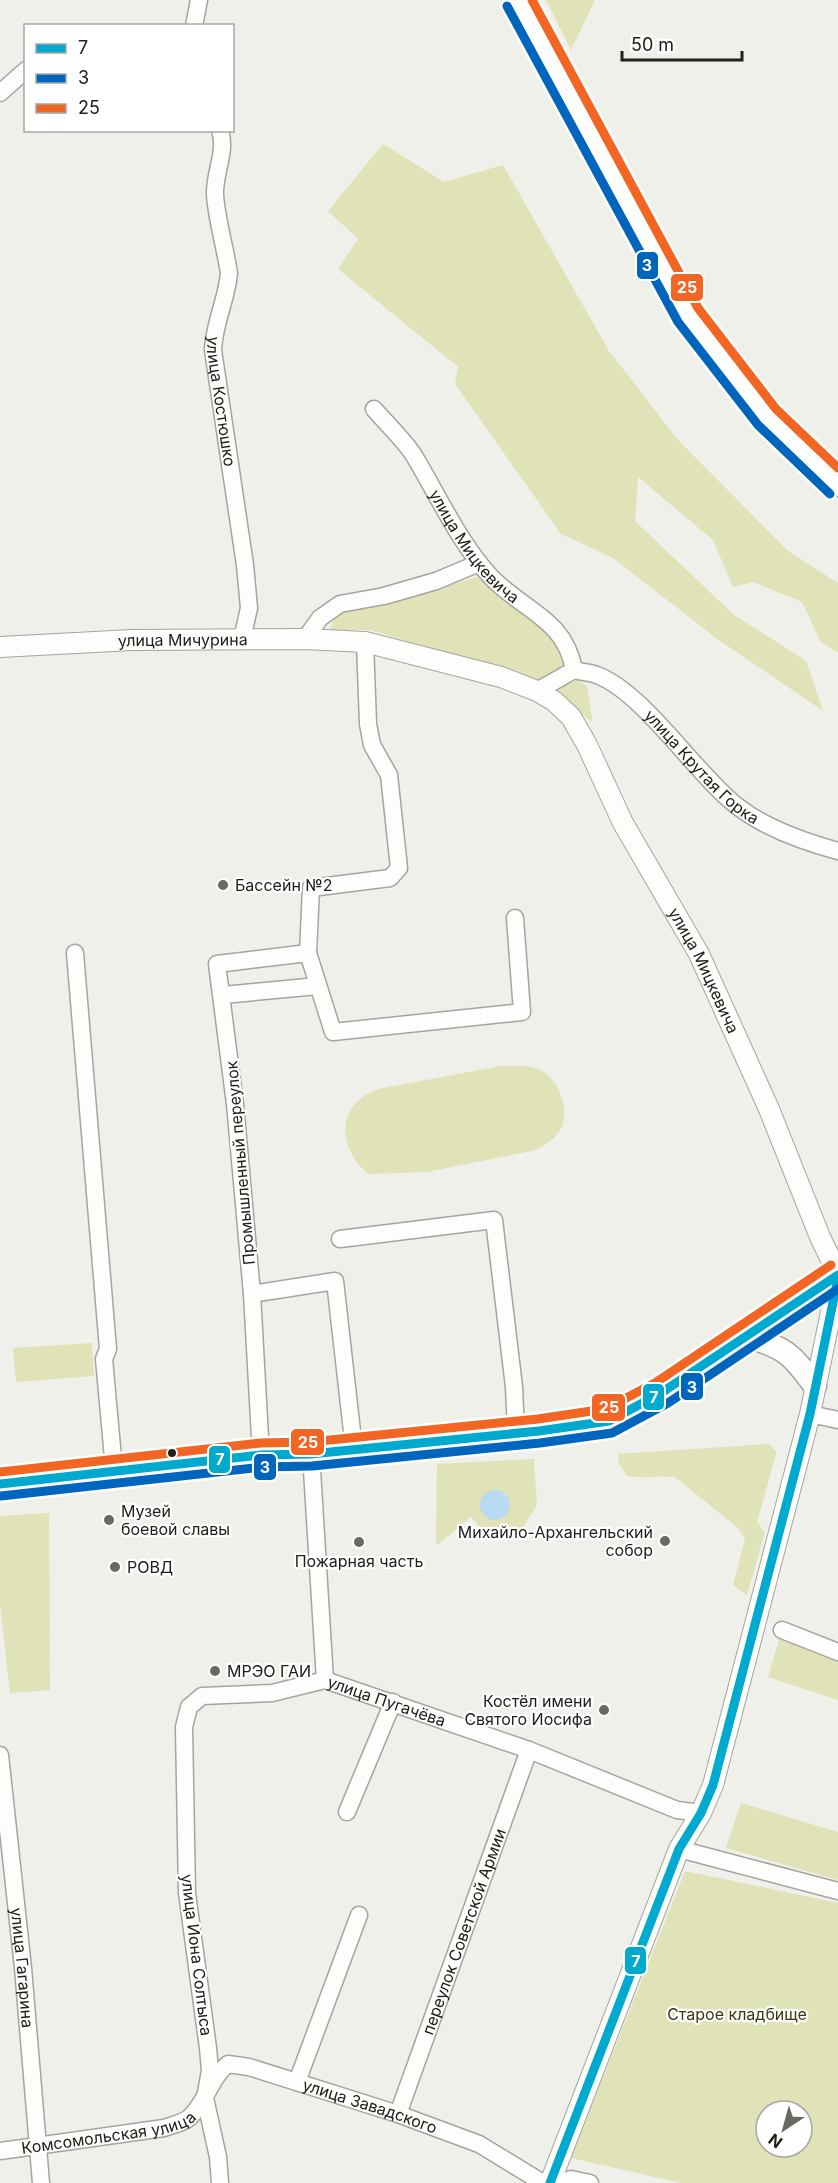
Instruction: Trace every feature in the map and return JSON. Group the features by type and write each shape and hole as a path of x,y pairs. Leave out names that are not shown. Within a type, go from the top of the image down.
{"main road":[{"path":"518,0 688,315 767,417 838,485"},
{"path":"0,1484 114,1470 261,1455 310,1454 609,1421 661,1393 838,1276"},
{"path":"747,1336 780,1347 794,1357 815,1386"}],"street":[{"path":"194,24 199,0"},
{"path":"0,93 24,72"},
{"name":"улица Костюшко","path":"220,132 222,152 216,175 215,194 229,273 228,285 214,334 213,350 245,565 249,608 242,639"},
{"name":"улица Мицкевича","path":"374,409 411,452 479,563 494,580 558,630 571,655 574,670"},
{"path":"305,639 320,618 340,604 384,596 436,581 479,563"},
{"name":"улица Мичурина","path":"0,646 132,640 305,639 365,642"},
{"path":"365,642 368,724 372,745 389,775 399,868 390,879 311,888 308,953 333,1032 522,1012 514,918"},
{"name":"улица Мицкевича","path":"365,642 501,677 537,691 554,701 571,717 587,745 623,823 699,954 769,1109 838,1276"},
{"path":"537,691 574,670"},
{"name":"улица Крутая Горка","path":"574,670 596,674 620,687 663,729 703,776 739,807 777,829 838,851"},
{"path":"75,952 108,1349 104,1359 114,1470"},
{"name":"Промышленный переулок","path":"261,1455 252,1294 223,995 217,964 308,953"},
{"path":"223,995 318,986"},
{"path":"340,1239 495,1220 514,1387 516,1432"},
{"path":"549,2183 679,1849 713,1785 810,1414 838,1276"},
{"path":"252,1294 335,1281 354,1449"},
{"path":"810,1414 838,1420"},
{"path":"310,1454 325,1680"},
{"path":"782,1630 838,1652"},
{"name":"улица Пугачёва","path":"202,1696 273,1693 325,1680 393,1701 529,1750 677,1810 700,1813"},
{"name":"улица Иона Солтыса","path":"202,1696 189,1707 184,1727 183,1774 187,1893 208,2048 210,2071 205,2098 218,2157 220,2183"},
{"path":"347,1812 393,1701"},
{"name":"переулок Советской Армии","path":"398,2114 529,1750"},
{"name":"улица Гагарина","path":"0,1755 7,1800 41,2183"},
{"path":"679,1849 838,1891"},
{"path":"297,2082 359,1915"},
{"path":"205,2098 217,2073 228,2064 208,2048"},
{"name":"улица Завадского","path":"228,2064 249,2067 398,2114 479,2144 543,2183"},
{"name":"Комсомольская улица","path":"0,2151 39,2148 164,2128 189,2119 205,2098"},
{"path":"559,2183 571,2179 590,2183"}],"green space":[{"path":"545,0 595,0 571,50 549,6"},
{"path":"383,144 444,182 503,165 609,351 678,440 788,551 838,583 838,653 821,642 802,602 753,582 733,587 713,540 638,477 635,521 733,614 806,661 823,711 716,638 613,558 561,534 455,384 458,367 338,269 358,239 328,211"},
{"path":"484,575 558,633 569,658 564,667 541,681 370,630 330,630 334,619 345,608 433,590"},
{"path":"579,680 587,687 593,723 556,694 564,684"},
{"path":"501,1066 532,1067 542,1071 554,1082 562,1097 564,1122 561,1129 553,1139 536,1150 427,1172 368,1174 350,1151 345,1127 354,1106 364,1096 378,1089"},
{"path":"92,1343 94,1376 16,1382 13,1348"},
{"path":"769,1444 776,1451 776,1455 757,1522 765,1532 747,1595 733,1585 745,1539 738,1528 675,1477 627,1476 619,1464 618,1454"},
{"path":"534,1459 537,1505 518,1536 491,1535 471,1517 436,1546 437,1464"},
{"path":"49,1513 50,1690 10,1693 0,1603 0,1516"},
{"path":"782,1630 838,1652 838,1700 768,1677"},
{"path":"741,1803 838,1832 838,1880 726,1848"},
{"name":"Старое кладбище","path":"685,1871 838,1903 838,2183 681,2183 571,2158"}],"water":[{"path":"495,1490 506,1494 510,1505 506,1516 495,1520 484,1516 480,1505 484,1494"}],"transit line":[{"name":"25","path":"532,0 698,308 776,409 838,468"},
{"name":"3","path":"507,6 678,322 758,425 830,494"},
{"name":"25","path":"0,1472 260,1443 310,1442 538,1419 605,1409 655,1383 831,1265"},
{"name":"7","path":"0,1484 261,1455 311,1454 539,1431 609,1421 661,1393 838,1275"},
{"name":"7","path":"550,2183 679,1849 701,1813 713,1785 810,1414 838,1278"},
{"name":"3","path":"1,1496 262,1467 312,1466 540,1443 612,1433 668,1403 838,1289"}],"place":[{"name":"Бассейн №2","path":"223,885"},
{"name":"Музей боевой славы","path":"109,1520"},
{"name":"Михайло-Архангельский собор","path":"665,1541"},
{"name":"Пожарная часть","path":"359,1542"},
{"name":"РОВД","path":"115,1567"},
{"name":"МРЭО ГАИ","path":"215,1671"},
{"name":"Костёл имени Святого Иосифа","path":"604,1710"}]}
